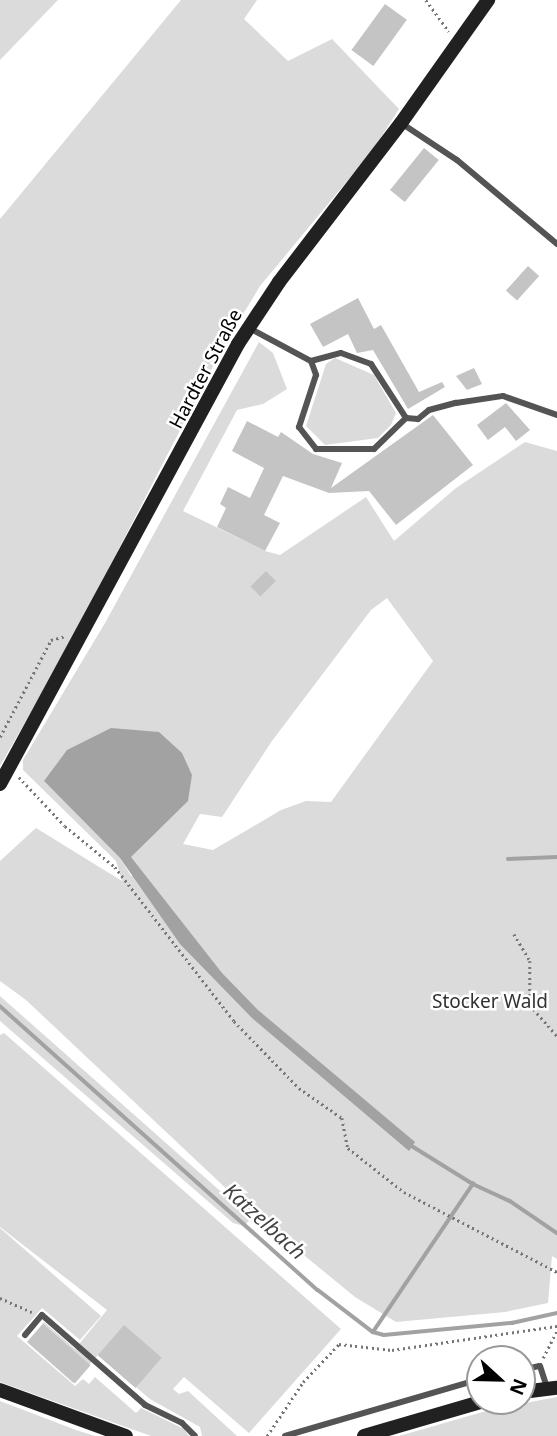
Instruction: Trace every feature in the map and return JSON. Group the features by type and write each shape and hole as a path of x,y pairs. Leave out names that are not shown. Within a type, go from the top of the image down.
{"street":[{"name":"Hardter Straße","path":"0,784 5,765 79,641 249,328 279,282 401,123 488,0"},
{"path":"0,1390 127,1436"},
{"path":"364,1436 466,1406"}],"lane":[{"path":"401,123 457,160 557,244"},
{"path":"249,328 311,361 316,375 299,428 316,449 374,449 406,418 418,419 429,410 503,396 557,415"},
{"path":"311,361 341,353 371,365 406,418"},
{"path":"25,1335 42,1315 145,1405 182,1423 195,1436"},
{"path":"536,1367 540,1366 552,1388"},
{"path":"285,1436 466,1383"}],"path":[{"path":"426,0 457,44"},
{"path":"0,737 51,640 65,635 79,641"},
{"path":"5,765 65,825 115,867 234,1021 299,1087 342,1118 348,1148 404,1192 557,1272"},
{"path":"514,934 530,961 530,1004 557,1037"},
{"path":"0,1298 42,1315"},
{"path":"267,1436 303,1382 339,1344 392,1350 557,1326"},
{"path":"540,1366 557,1331"}],"green space":[{"path":"0,0 58,0 0,60"},
{"path":"181,0 257,0 244,19 288,61 332,39 399,109 372,151 260,286 222,349 66,651 0,766 0,219"},
{"name":"Stocker Wald","path":"259,342 273,353 287,389 263,404 237,410 183,511 265,551 280,555 366,497 394,541 456,488 525,442 557,451 557,1259 552,1256 548,1303 505,1312 396,1322 355,1297 250,1211 26,1000 0,981 0,861 36,828 122,881 116,861 23,770 23,760 105,623","holes":["387,598 433,661 331,802 306,801 281,810 213,850 183,844 200,814 222,817 272,741 371,610","44,781 155,829 130,857 140,871 131,876 120,858"]},
{"path":"335,358 374,375 396,413 391,425 378,438 325,445 306,426 326,364"},
{"path":"0,996 245,1213 249,1221 244,1226 233,1223 0,1021"},
{"path":"4,1033 341,1329 249,1433 184,1377 173,1389 179,1394 188,1391 237,1436 202,1436 200,1427 150,1399 98,1355 73,1383 27,1342 44,1322 75,1349 107,1310 0,1227 0,1035"},
{"path":"0,1228 101,1316 80,1340 42,1308 17,1336 75,1386 83,1379 89,1384 95,1377 136,1413 141,1408 184,1429 189,1436 151,1436 0,1382"},
{"path":"557,1397 557,1436 399,1436 472,1415 536,1415 536,1401"},
{"path":"0,1401 76,1430 95,1436 0,1436"}],"shaded area":[{"path":"111,728 159,732 182,753 192,775 188,801 131,857 222,973 258,1010 415,1142 409,1151 252,1018 180,944 120,858 44,781 67,750"}],"building":[{"path":"385,4 407,20 373,66 351,50"},
{"path":"424,148 439,160 405,202 390,190"},
{"path":"528,266 539,276 517,301 506,291"},
{"path":"358,298 374,329 381,325 419,392 442,382 445,387 408,409 373,350 357,353 348,334 323,347 310,324"},
{"path":"474,368 482,384 467,390 456,376"},
{"path":"506,403 530,430 516,441 505,427 488,440 477,425"},
{"path":"433,415 473,465 396,525 369,491 329,493 283,476 264,515 280,523 265,551 217,527 226,508 220,504 228,487 250,498 264,468 232,451 247,421 278,437 281,432 313,454 342,463 331,488"},
{"path":"266,571 276,581 260,596 250,587"},
{"path":"43,1324 91,1365 75,1383 27,1342"},
{"path":"124,1325 162,1358 135,1388 98,1355"}],"waterway":[{"path":"508,859 557,857"},
{"name":"Katzelbach","path":"0,1006 318,1290 373,1332 384,1335 512,1323 557,1313"},
{"path":"412,1146 473,1184 510,1201 557,1233"},
{"path":"373,1332 473,1184"}]}
